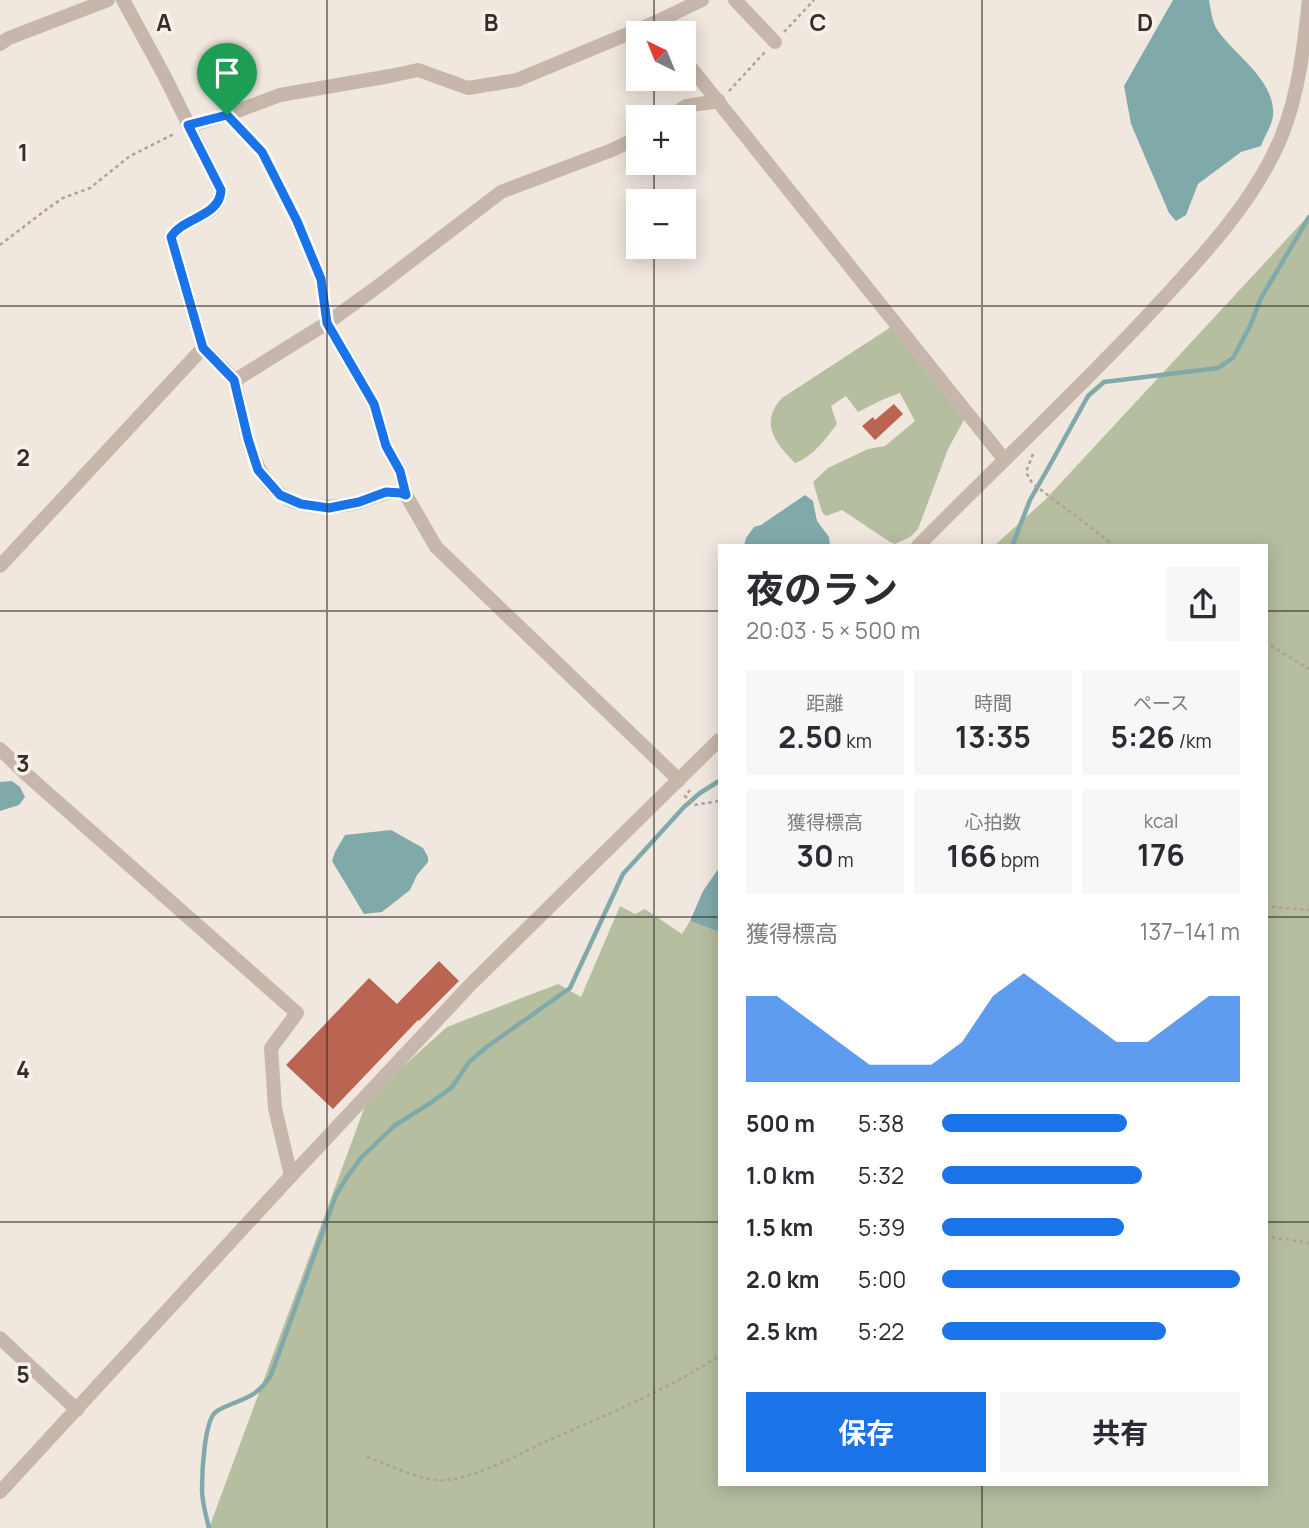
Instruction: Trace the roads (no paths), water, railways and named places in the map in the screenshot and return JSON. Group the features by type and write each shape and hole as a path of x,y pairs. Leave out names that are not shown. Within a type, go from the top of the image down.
{"street":[{"path":"0,44 9,38 108,0"},
{"path":"123,0 221,190 221,199 217,206 176,230 171,237 203,348 234,380 258,470 280,495 301,504 329,508 359,502 386,492 406,495"},
{"path":"669,21 702,0"},
{"path":"735,0 775,42"},
{"path":"920,544 1125,339 1189,271 1231,221 1282,135 1303,54 1309,0"},
{"path":"188,125 227,115 280,95 418,70 468,88 517,80 626,40"},
{"path":"696,73 1004,459"},
{"path":"693,105 719,101"},
{"path":"234,380 327,323 501,192 626,143"},
{"path":"327,323 374,404 386,446 400,471 406,495 436,547 678,780"},
{"path":"0,566 203,348"},
{"path":"0,1492 471,984 718,741"},
{"path":"0,749 296,1013 271,1048 275,1108 291,1176"},
{"path":"0,1338 77,1410"}],"water":[{"path":"1173,0 1209,0 1218,31 1262,80 1272,103 1273,116 1261,146 1241,152 1198,184 1186,215 1176,221 1169,213 1131,124 1124,86"},
{"path":"805,495 813,501 817,521 829,537 830,544 744,544 754,527"},
{"path":"12,781 20,787 25,797 19,805 0,811 0,782"},
{"path":"391,830 423,848 428,862 417,875 410,890 382,912 364,914 332,861 345,835"},
{"path":"718,869 718,932 690,921 703,891"}],"waterway":[{"path":"1013,544 1030,500 1088,396 1104,382 1218,368 1233,358 1261,298 1309,217"},
{"path":"209,1528 202,1490 209,1424 217,1411 253,1394 271,1375 336,1195 347,1177 361,1158 394,1126 452,1087 470,1061 570,988 623,874 684,807 718,782"}]}
